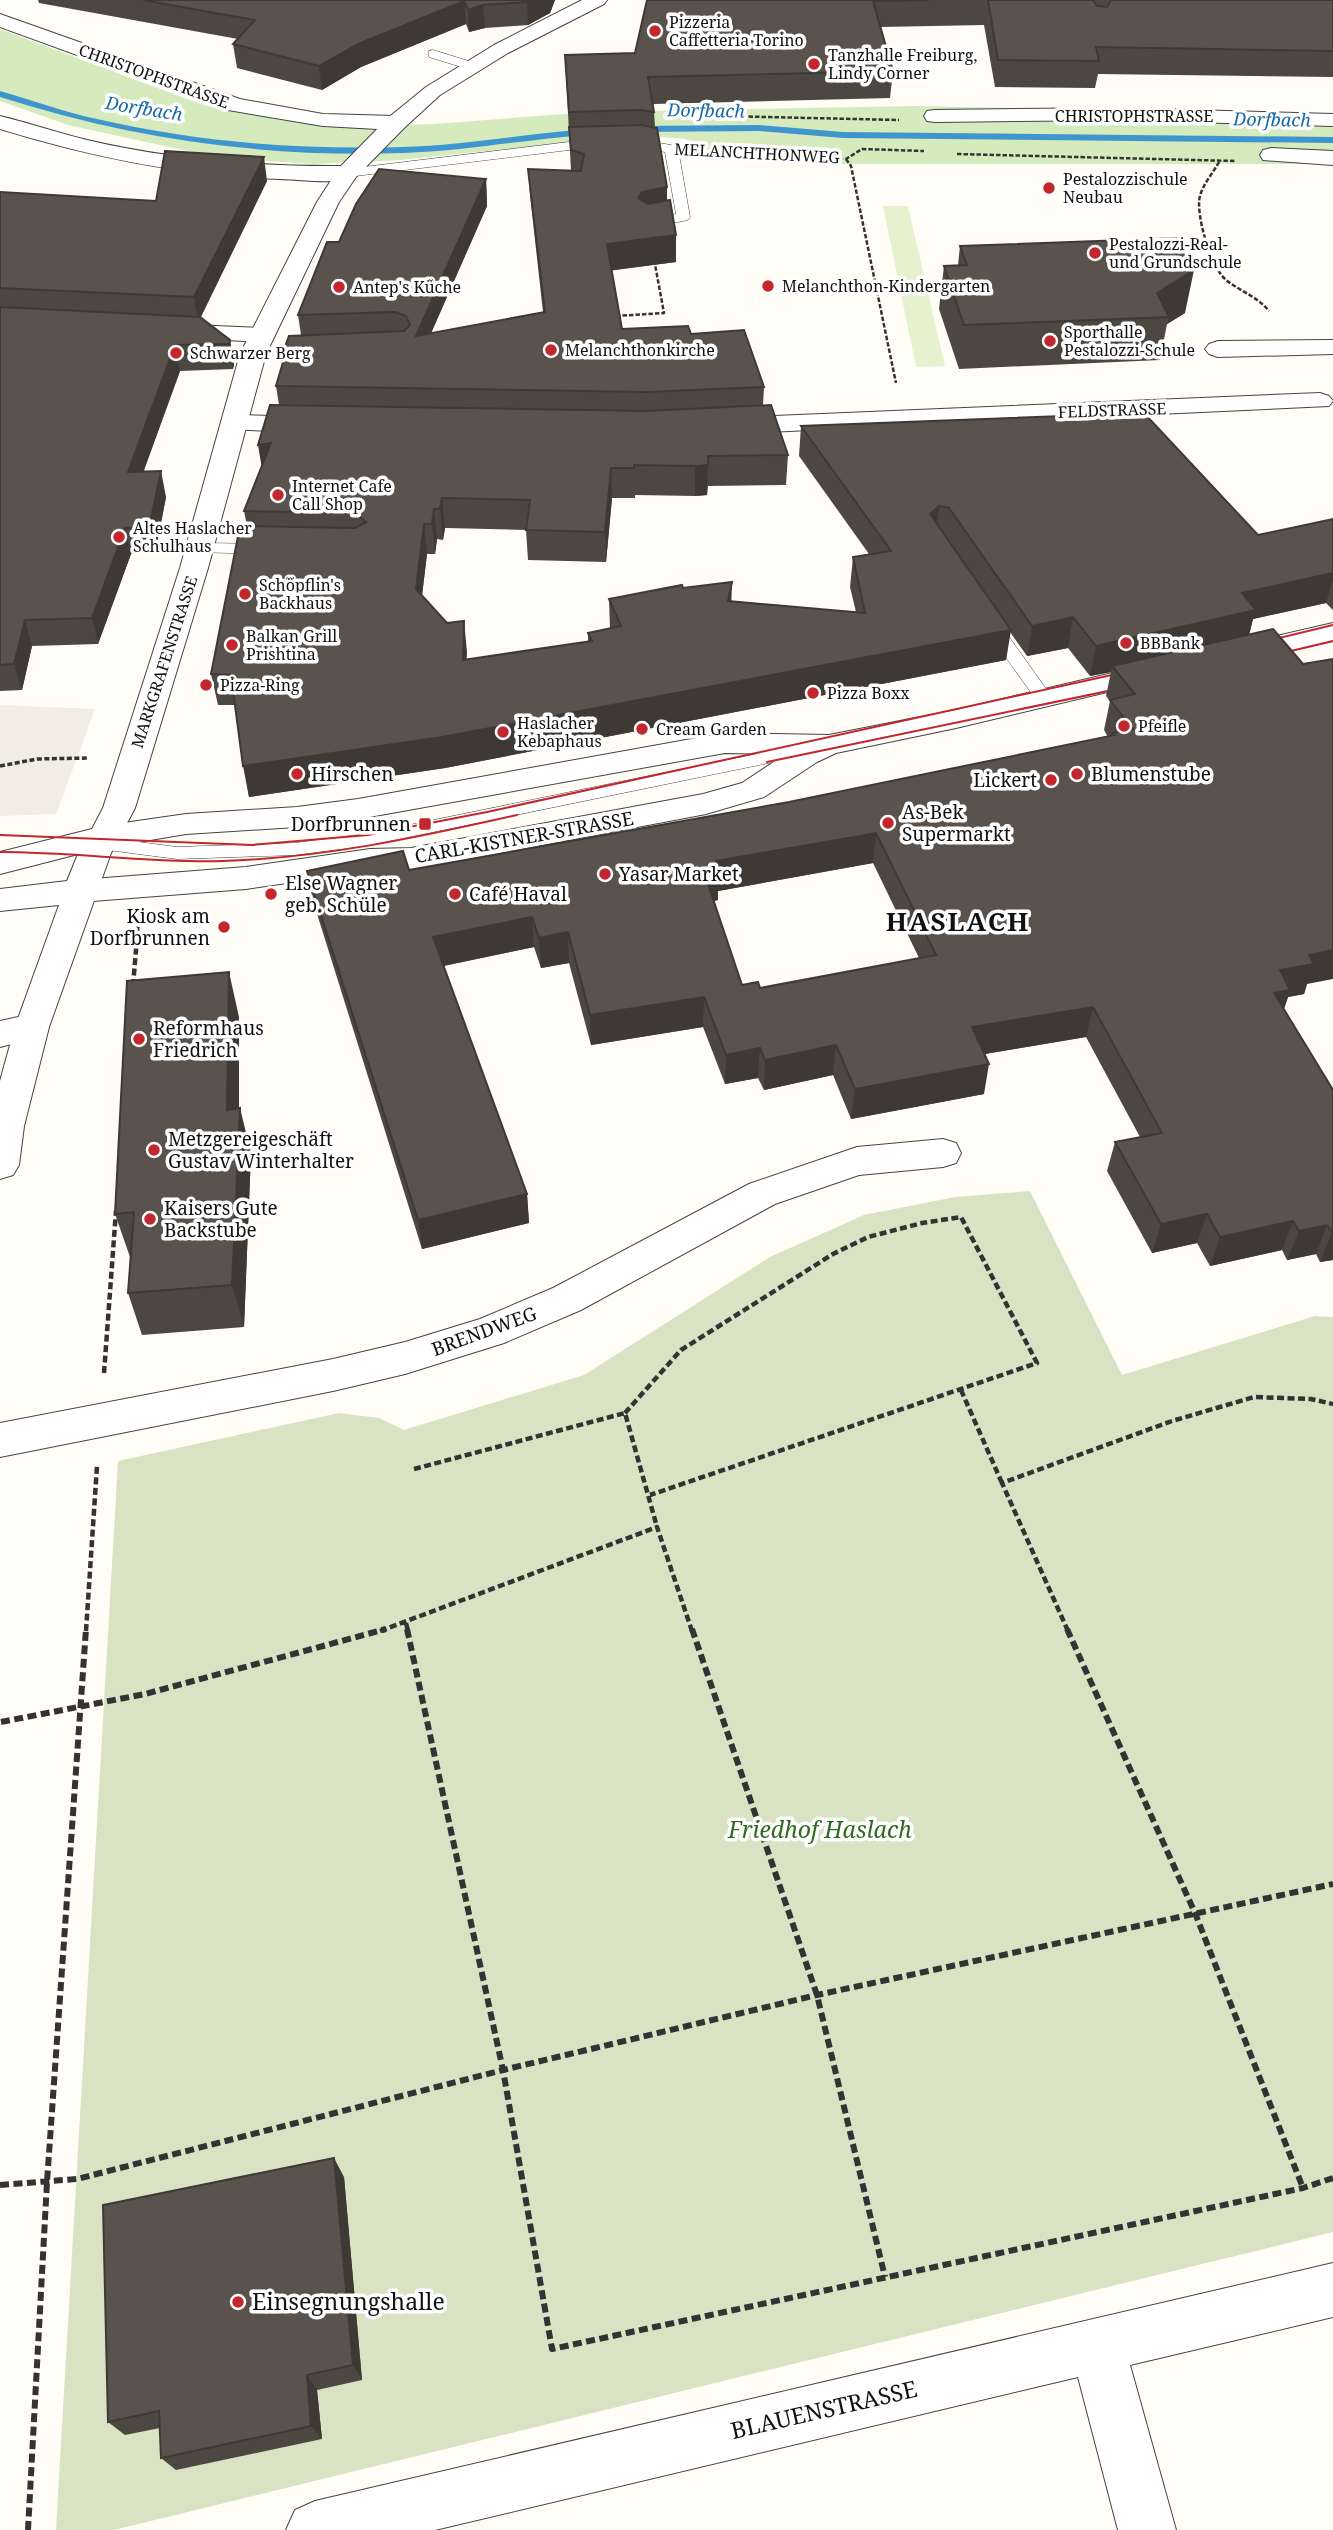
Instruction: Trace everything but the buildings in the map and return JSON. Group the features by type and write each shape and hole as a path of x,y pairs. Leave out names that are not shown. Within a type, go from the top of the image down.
{"street":[{"name":"MARKGRAFENSTRASSE","path":"0,1164 16,1031 101,840 119,808 200,548 234,423 264,347 328,202 355,166 396,123 433,91 471,66 597,0"},
{"name":"CHRISTOPHSTRASSE","path":"0,20 236,105 323,120 396,123"},
{"name":"CHRISTOPHSTRASSE","path":"935,116 1119,114 1333,120"},
{"path":"0,122 39,135 126,154 215,169 307,174 355,166"},
{"path":"1271,155 1333,158"},
{"path":"146,330 264,347"},
{"path":"1218,349 1333,346"},
{"name":"FELDSTRASSE","path":"700,428 1320,401"},
{"path":"234,423 344,425"},
{"name":"CARL-KISTNER-STRASSE","path":"0,901 80,891 246,878 370,860 411,859 706,804 753,790 806,755 829,745 1333,632"},
{"name":"CARL-KISTNER-STRASSE","path":"0,863 186,824 297,817 359,809 725,743 829,745"},
{"name":"BRENDWEG","path":"0,1440 333,1375 405,1358 490,1332 567,1299 762,1194 857,1161 943,1153"},
{"name":"BLAUENSTRASSE","path":"315,2530 1333,2290"},
{"path":"1097,2346 1147,2530"}],"lane":[{"path":"433,54 471,66"},
{"name":"MELANCHTHONWEG","path":"355,166 577,145 641,144 671,149"},
{"path":"648,224 683,217 671,149"},
{"path":"200,548 282,549"},
{"path":"980,607 1044,697"}],"path":[{"name":"MELANCHTHONWEG","path":"671,149 803,154 846,159 862,149 932,152"},
{"path":"945,153 1219,162 1271,155"},
{"path":"846,159 851,166 904,418"},
{"path":"1219,162 1199,198 1211,253 1221,275 1261,299 1277,322 1289,348"},
{"path":"606,318 664,313 648,224"},
{"path":"0,766 37,759 134,757"},
{"path":"132,989 138,921"},
{"path":"28,2530 47,2182 117,1197"},
{"path":"414,1469 625,1413 681,1350 833,1254 868,1237 922,1223 961,1217 1037,1363 650,1495"},
{"path":"961,1390 1195,1913 1303,2188"},
{"path":"1002,1483 1172,1421 1254,1397 1311,1399 1333,1404"},
{"path":"625,1413 657,1527 817,1995 885,2277"},
{"path":"1,1722 158,1691 406,1623 657,1527"},
{"path":"406,1623 503,2070 552,2349 1303,2188 1333,2178"},
{"path":"0,2185 77,2179 503,2070 817,1995 1333,1884"}],"green space":[{"path":"0,29 203,105 311,123 365,126 434,124 590,112 914,106 1333,114 1333,164 837,164 822,159 691,156 687,139 639,135 401,160 314,164 220,158 68,125 0,101"},
{"path":"883,206 908,206 945,366 916,367"},
{"name":"Friedhof Haslach","path":"1030,1191 1122,1375 1315,1316 1333,1317 1333,2232 114,2530 56,2530 118,1461 339,1413 379,1418 404,1430 584,1375 770,1257 864,1215 955,1197"}],"shaded area":[{"path":"0,705 95,709 56,814 0,816"}],"waterway":[{"name":"Dorfbach","path":"0,94 97,122 251,146 354,151 404,150 589,132"},
{"name":"Dorfbach","path":"636,129 759,128 843,135 1333,140"}],"tram line":[{"path":"1263,642 1333,625"},
{"path":"1274,655 1333,641"},
{"path":"0,835 252,845 368,835 487,812 1130,671"},
{"path":"767,762 1127,687"},
{"path":"0,852 167,860 260,859 371,845 517,815"}],"place":[{"name":"Pizzeria Caffetteria Torino","path":"655,31"},
{"name":"Tanzhalle Freiburg, Lindy Corner","path":"814,64"},
{"name":"Pestalozzischule Neubau","path":"1049,188"},
{"name":"Pestalozzi-Real- und Grundschule","path":"1095,253"},
{"name":"Melanchthon-Kindergarten","path":"768,286"},
{"name":"Antep's Küche","path":"339,287"},
{"name":"Sporthalle Pestalozzi-Schule","path":"1050,341"},
{"name":"Melanchthonkirche","path":"551,350"},
{"name":"Schwarzer Berg","path":"176,353"},
{"name":"Internet Cafe Call Shop","path":"278,495"},
{"name":"Altes Haslacher Schulhaus","path":"119,537"},
{"name":"Schöpflin's Backhaus","path":"245,594"},
{"name":"BBBank","path":"1126,643"},
{"name":"Balkan Grill Prishtina","path":"232,645"},
{"name":"Pizza-Ring","path":"206,685"},
{"name":"Pizza Boxx","path":"813,693"},
{"name":"Pfeifle","path":"1124,726"},
{"name":"Cream Garden","path":"642,729"},
{"name":"Haslacher Kebaphaus","path":"503,732"},
{"name":"Hirschen","path":"297,774"},
{"name":"Blumenstube","path":"1077,774"},
{"name":"Lickert","path":"1051,780"},
{"name":"As-Bek Supermarkt","path":"888,823"},
{"name":"Dorfbrunnen","path":"425,824"},
{"name":"Yasar Market","path":"605,874"},
{"name":"Else Wagner geb. Schüle","path":"271,894"},
{"name":"Café Haval","path":"455,894"},
{"name":"Kiosk am Dorfbrunnen","path":"224,927"},
{"name":"Reformhaus Friedrich","path":"139,1039"},
{"name":"Metzgereigeschäft Gustav Winterhalter","path":"154,1150"},
{"name":"Kaisers Gute Backstube","path":"150,1219"},
{"name":"Einsegnungshalle","path":"238,2302"}],"district":[{"name":"HASLACH","path":"958,922"}]}
